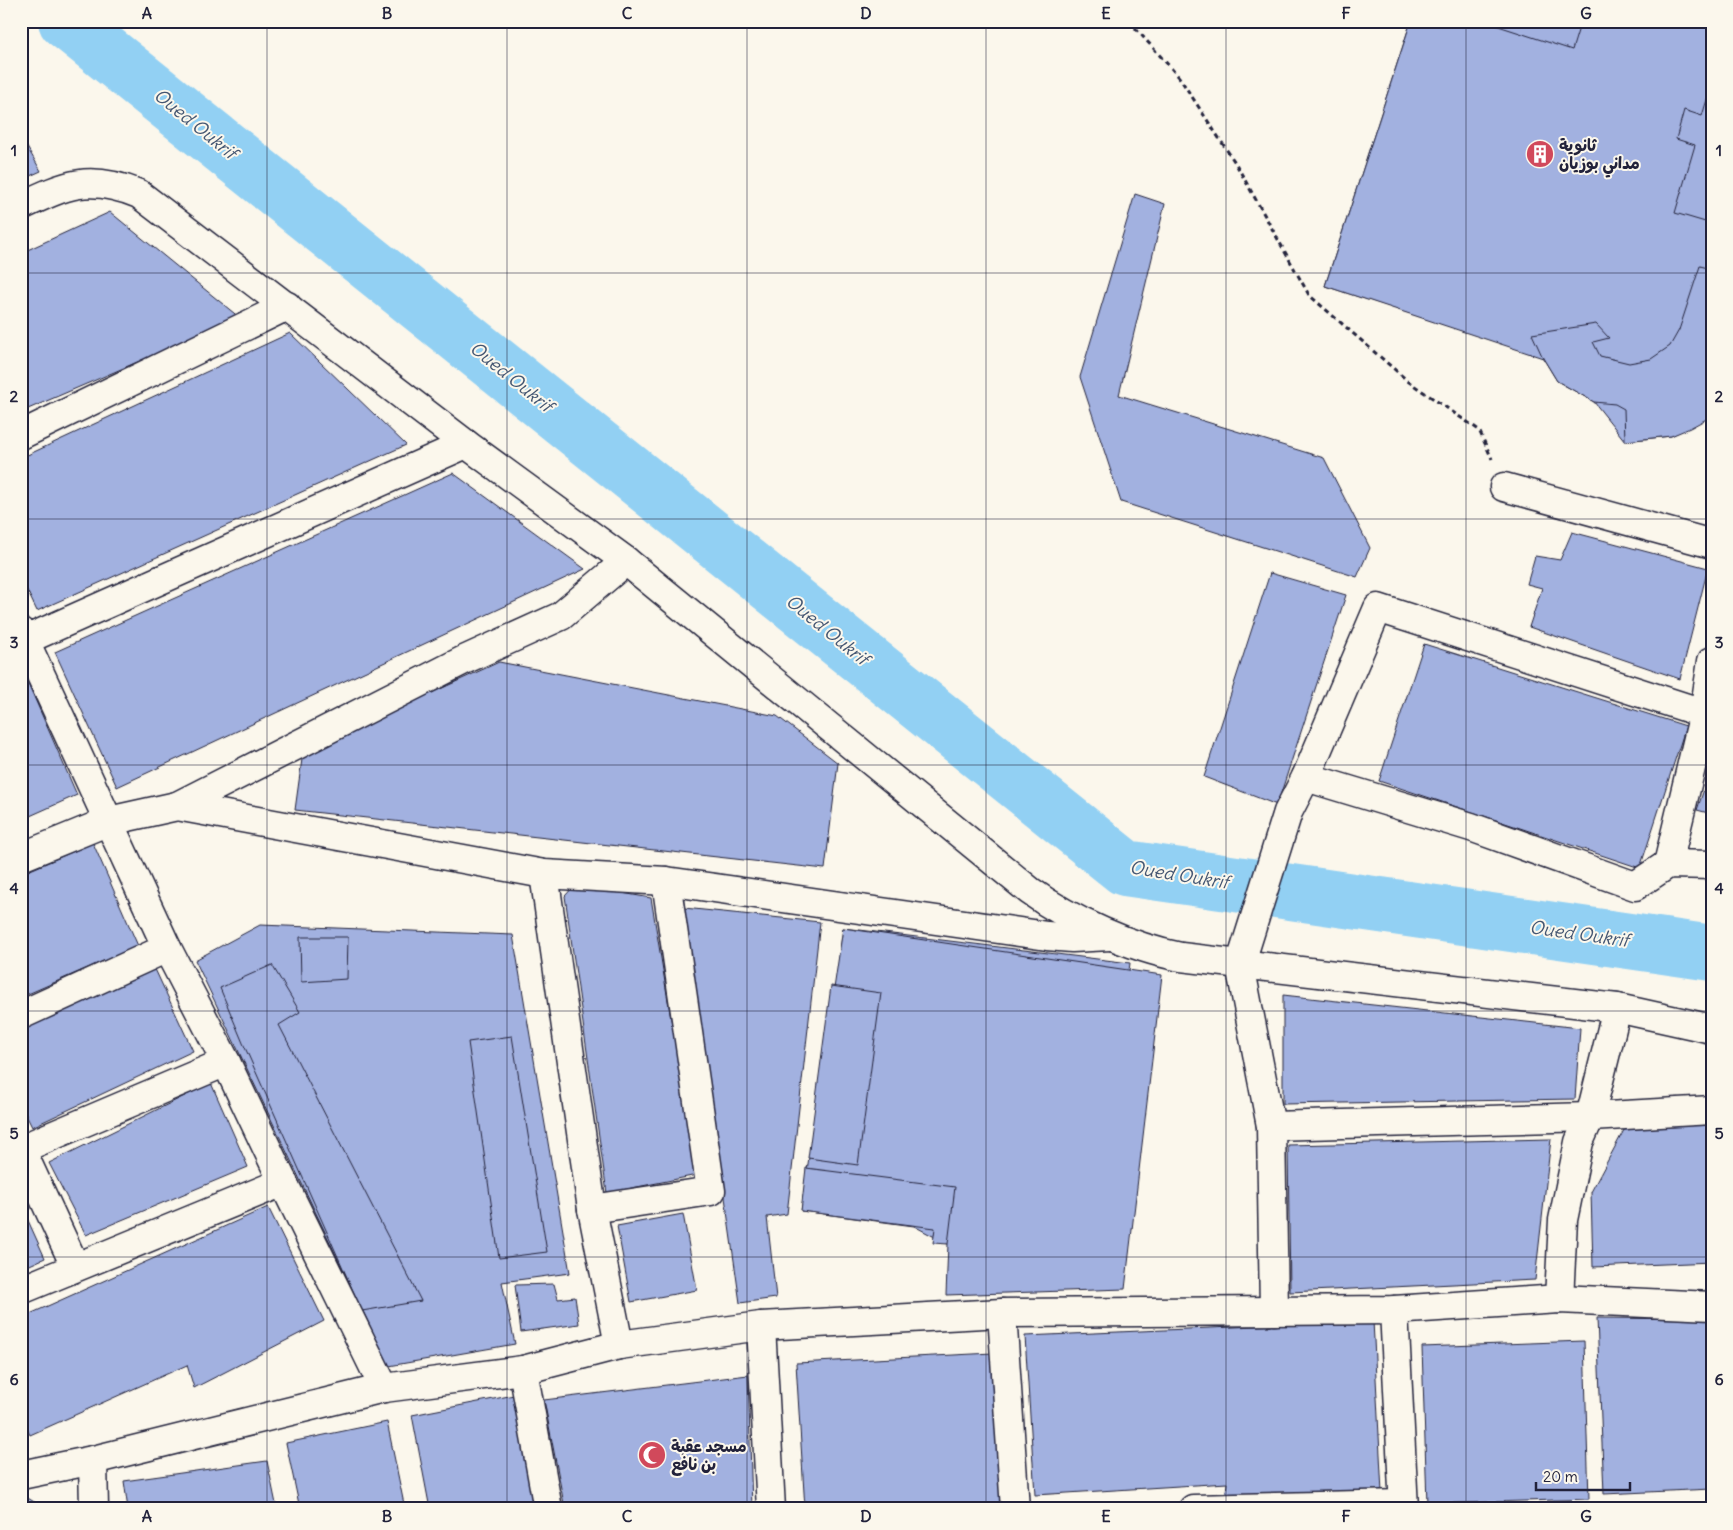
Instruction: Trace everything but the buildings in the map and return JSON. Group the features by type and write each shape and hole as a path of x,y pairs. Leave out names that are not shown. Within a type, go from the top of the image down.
{"street":[{"path":"21,206 56,190 74,185 102,183 121,187 139,194 466,444 626,561 1030,891 1056,908 1091,926 1160,953 1240,965 1617,1008 1712,1029"},
{"path":"21,435 287,306"},
{"path":"384,1388 226,1062 167,948 22,638 466,444"},
{"path":"1504,488 1712,544"},
{"path":"21,857 109,821 177,806 464,660 561,616 626,561"},
{"path":"1274,1312 1271,1126 1240,965 1288,812 1306,777 1378,608 1708,715"},
{"path":"1668,864 1708,715 1712,660"},
{"path":"1306,777 1471,827 1635,886 1668,864 1712,865"},
{"path":"177,806 544,874 666,881 1047,936 1072,938 1114,936"},
{"path":"544,874 592,1209 619,1344"},
{"path":"592,1209 711,1191 666,881"},
{"path":"21,1015 167,948"},
{"path":"1559,1299 1563,1220 1579,1142 1590,1116 1617,1008"},
{"path":"75,1266 21,1149 226,1062"},
{"path":"1271,1126 1590,1116 1712,1110"},
{"path":"21,1290 75,1266 283,1182"},
{"path":"21,1475 93,1460 384,1388 522,1370 619,1344 760,1326 1002,1313 1394,1310 1559,1299 1712,1306"},
{"path":"1193,1509 1404,1506 1394,1310"},
{"path":"1002,1313 1015,1509"},
{"path":"760,1326 771,1509"},
{"path":"522,1370 548,1509"},
{"path":"93,1460 94,1509"}],"path":[{"path":"1129,21 1179,77 1236,164 1309,295 1409,382 1479,430 1504,488"}],"waterway":[{"name":"Oued Oukrif","path":"66,21 1125,868 1712,953"}],"place":[{"name":"ثانوية مداني بوزيان","path":"1540,154"},
{"name":"مسجد عقبة بن نافع","path":"652,1455"}]}
